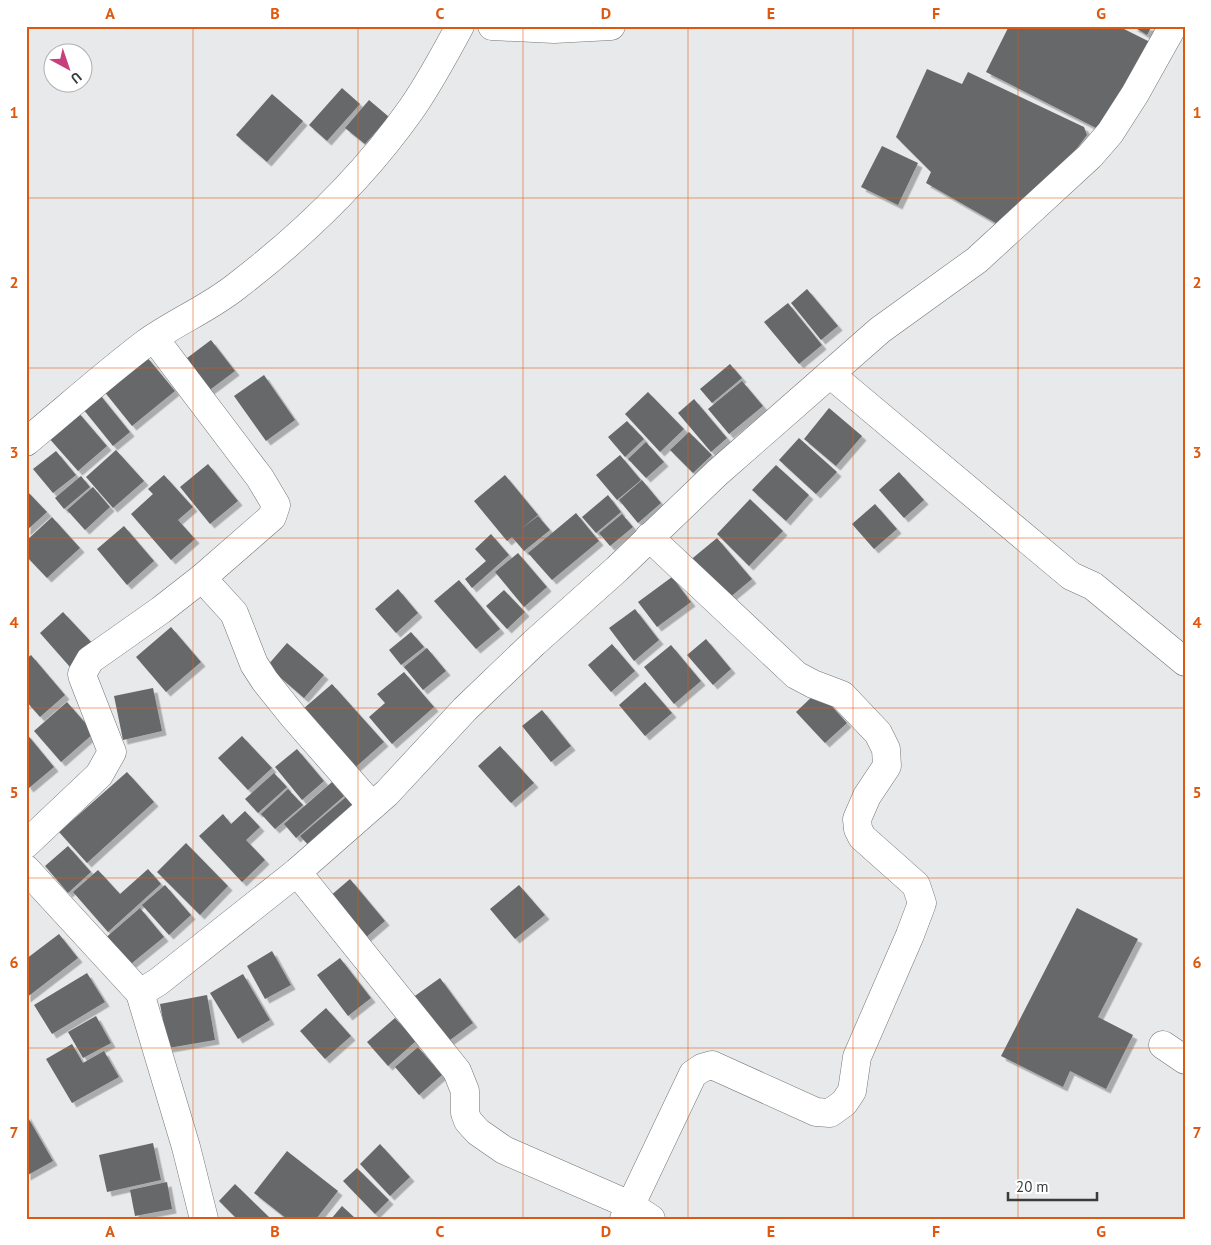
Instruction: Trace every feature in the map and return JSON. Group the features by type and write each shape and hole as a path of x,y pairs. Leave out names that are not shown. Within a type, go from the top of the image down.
{"street":[{"path":"26,442 84,392 154,338 210,305 237,286 314,219 357,176 412,108 435,72 460,26"},
{"path":"492,26 554,29 610,26"},
{"path":"140,993 158,982 297,872 387,793 465,709 534,643 617,569 717,473 880,330 977,260 1090,156 1115,125 1135,94 1172,26"},
{"path":"26,844 99,775 112,752 83,678 82,674 86,664 202,578 272,517 276,506 260,478 154,338"},
{"path":"830,374 1071,576 1093,586 1185,662"},
{"path":"297,872 457,1071 465,1091 465,1113 472,1126 504,1150 635,1214 693,1074 702,1068 712,1065 816,1112 830,1113 844,1104 852,1091 857,1057 922,903 916,885 862,837 858,829 857,819 860,809 887,766 886,748 878,733 842,695 796,675 649,537"},
{"path":"202,578 234,613 254,664 265,681 372,806"},
{"path":"26,869 140,993 186,1147 204,1219"}],"building":[{"path":"1009,26 1118,26 1150,42 1104,132 986,72"},
{"path":"1132,26 1152,26 1147,35"},
{"path":"927,69 962,84 968,72 1084,127 1087,135 1065,164 1001,226 926,183 931,172 896,137"},
{"path":"342,88 360,104 327,141 309,125"},
{"path":"272,94 303,121 267,162 236,135"},
{"path":"369,100 389,117 365,144 345,128"},
{"path":"882,146 918,163 898,205 861,187"},
{"path":"807,289 838,326 821,340 791,303"},
{"path":"788,303 822,345 799,364 764,322"},
{"path":"211,340 235,371 207,392 183,361"},
{"path":"146,356 175,391 132,426 103,390"},
{"path":"730,364 742,378 712,403 700,389"},
{"path":"264,375 295,420 266,441 234,396"},
{"path":"742,381 763,406 729,434 708,409"},
{"path":"96,390 130,432 113,446 79,404"},
{"path":"648,392 684,429 660,452 625,414"},
{"path":"694,399 727,438 711,452 678,413"},
{"path":"829,408 862,436 836,466 804,439"},
{"path":"77,411 107,446 78,471 48,437"},
{"path":"627,421 644,439 625,457 608,437"},
{"path":"689,432 712,455 693,473 670,450"},
{"path":"799,438 837,472 816,494 779,460"},
{"path":"646,442 664,462 646,478 628,459"},
{"path":"116,450 144,481 113,508 86,477"},
{"path":"56,451 76,475 53,493 33,469"},
{"path":"620,455 641,480 617,500 596,475"},
{"path":"208,464 238,501 210,524 180,487"},
{"path":"776,465 809,495 786,521 752,490"},
{"path":"899,472 924,500 904,518 879,490"},
{"path":"164,475 193,507 178,520 195,539 171,560 131,514 153,494 148,489"},
{"path":"505,475 538,515 521,529 538,516 550,530 524,551 512,537 507,541 474,501"},
{"path":"81,476 90,487 64,509 55,498"},
{"path":"642,480 661,503 638,523 619,500"},
{"path":"93,487 110,507 85,530 67,510"},
{"path":"26,490 47,512 26,531"},
{"path":"608,495 621,512 596,533 582,517"},
{"path":"750,499 783,531 749,566 717,534"},
{"path":"875,504 897,529 874,549 852,524"},
{"path":"576,513 599,541 552,580 528,553"},
{"path":"622,514 633,527 610,546 599,533"},
{"path":"52,517 80,548 47,578 26,556 26,541"},
{"path":"124,526 154,561 127,585 97,549"},
{"path":"491,534 509,555 472,588 465,579 486,561 475,549"},
{"path":"717,538 752,579 723,603 688,562"},
{"path":"518,553 547,587 524,607 495,572"},
{"path":"672,577 691,602 657,627 638,602"},
{"path":"459,580 500,629 476,649 434,601"},
{"path":"398,589 418,613 396,633 375,609"},
{"path":"504,590 525,612 507,629 486,606"},
{"path":"635,609 659,640 634,661 609,628"},
{"path":"63,612 94,645 70,667 40,633"},
{"path":"171,627 201,662 166,692 136,657"},
{"path":"411,632 424,647 401,665 389,650"},
{"path":"706,639 731,669 713,685 687,655"},
{"path":"287,643 324,675 304,698 267,666"},
{"path":"612,644 635,671 611,692 588,665"},
{"path":"671,645 701,681 674,704 644,667"},
{"path":"427,648 446,671 423,690 404,667"},
{"path":"31,655 65,695 40,717 26,701 26,659"},
{"path":"404,672 434,707 392,744 369,717 385,703 377,694"},
{"path":"645,682 672,713 645,736 619,705"},
{"path":"332,684 384,742 349,773 296,715"},
{"path":"153,688 162,731 123,740 114,696"},
{"path":"818,691 847,723 825,743 796,712"},
{"path":"67,702 94,733 61,762 34,731"},
{"path":"542,710 571,746 551,762 522,726"},
{"path":"26,733 54,767 29,788 26,784"},
{"path":"242,736 272,768 248,790 218,758"},
{"path":"500,746 534,783 511,803 478,766"},
{"path":"297,749 324,781 302,800 275,767"},
{"path":"127,772 154,802 87,863 59,832"},
{"path":"274,773 287,787 258,813 245,799"},
{"path":"332,782 344,796 296,838 284,824"},
{"path":"288,789 303,805 275,829 261,814"},
{"path":"346,797 358,812 313,850 300,836"},
{"path":"245,811 260,827 246,840 265,860 242,882 199,836 223,814 231,824"},
{"path":"186,843 228,886 200,915 157,872"},
{"path":"68,846 91,872 68,893 45,866"},
{"path":"148,869 161,884 108,932 73,892 98,870 120,894"},
{"path":"350,879 385,921 364,939 329,897"},
{"path":"165,885 191,915 169,935 142,905"},
{"path":"519,885 545,915 515,939 490,909"},
{"path":"140,908 164,937 126,968 103,940"},
{"path":"1077,908 1138,939 1098,1017 1133,1035 1106,1089 1070,1071 1063,1087 1001,1056"},
{"path":"59,934 78,958 26,998 26,959"},
{"path":"272,951 291,985 265,999 247,966"},
{"path":"340,958 371,998 348,1016 317,975"},
{"path":"87,973 105,1002 52,1034 34,1005"},
{"path":"243,974 270,1020 238,1039 210,993"},
{"path":"440,978 473,1023 446,1043 412,998"},
{"path":"207,995 215,1040 168,1048 160,1004"},
{"path":"326,1008 351,1036 325,1059 300,1031"},
{"path":"96,1016 111,1043 83,1058 68,1032"},
{"path":"395,1018 416,1041 388,1066 367,1042"},
{"path":"72,1044 83,1063 104,1051 119,1077 72,1103 46,1059"},
{"path":"418,1047 442,1075 419,1095 395,1067"},
{"path":"26,1114 53,1161 26,1176"},
{"path":"153,1143 161,1180 107,1192 99,1155"},
{"path":"380,1144 410,1177 390,1196 360,1164"},
{"path":"287,1151 338,1191 316,1219 287,1219 254,1193"},
{"path":"357,1168 389,1200 375,1214 343,1181"},
{"path":"167,1182 172,1209 135,1216 130,1190"},
{"path":"235,1184 271,1219 237,1219 219,1201"},
{"path":"342,1206 356,1219 331,1219"}]}
